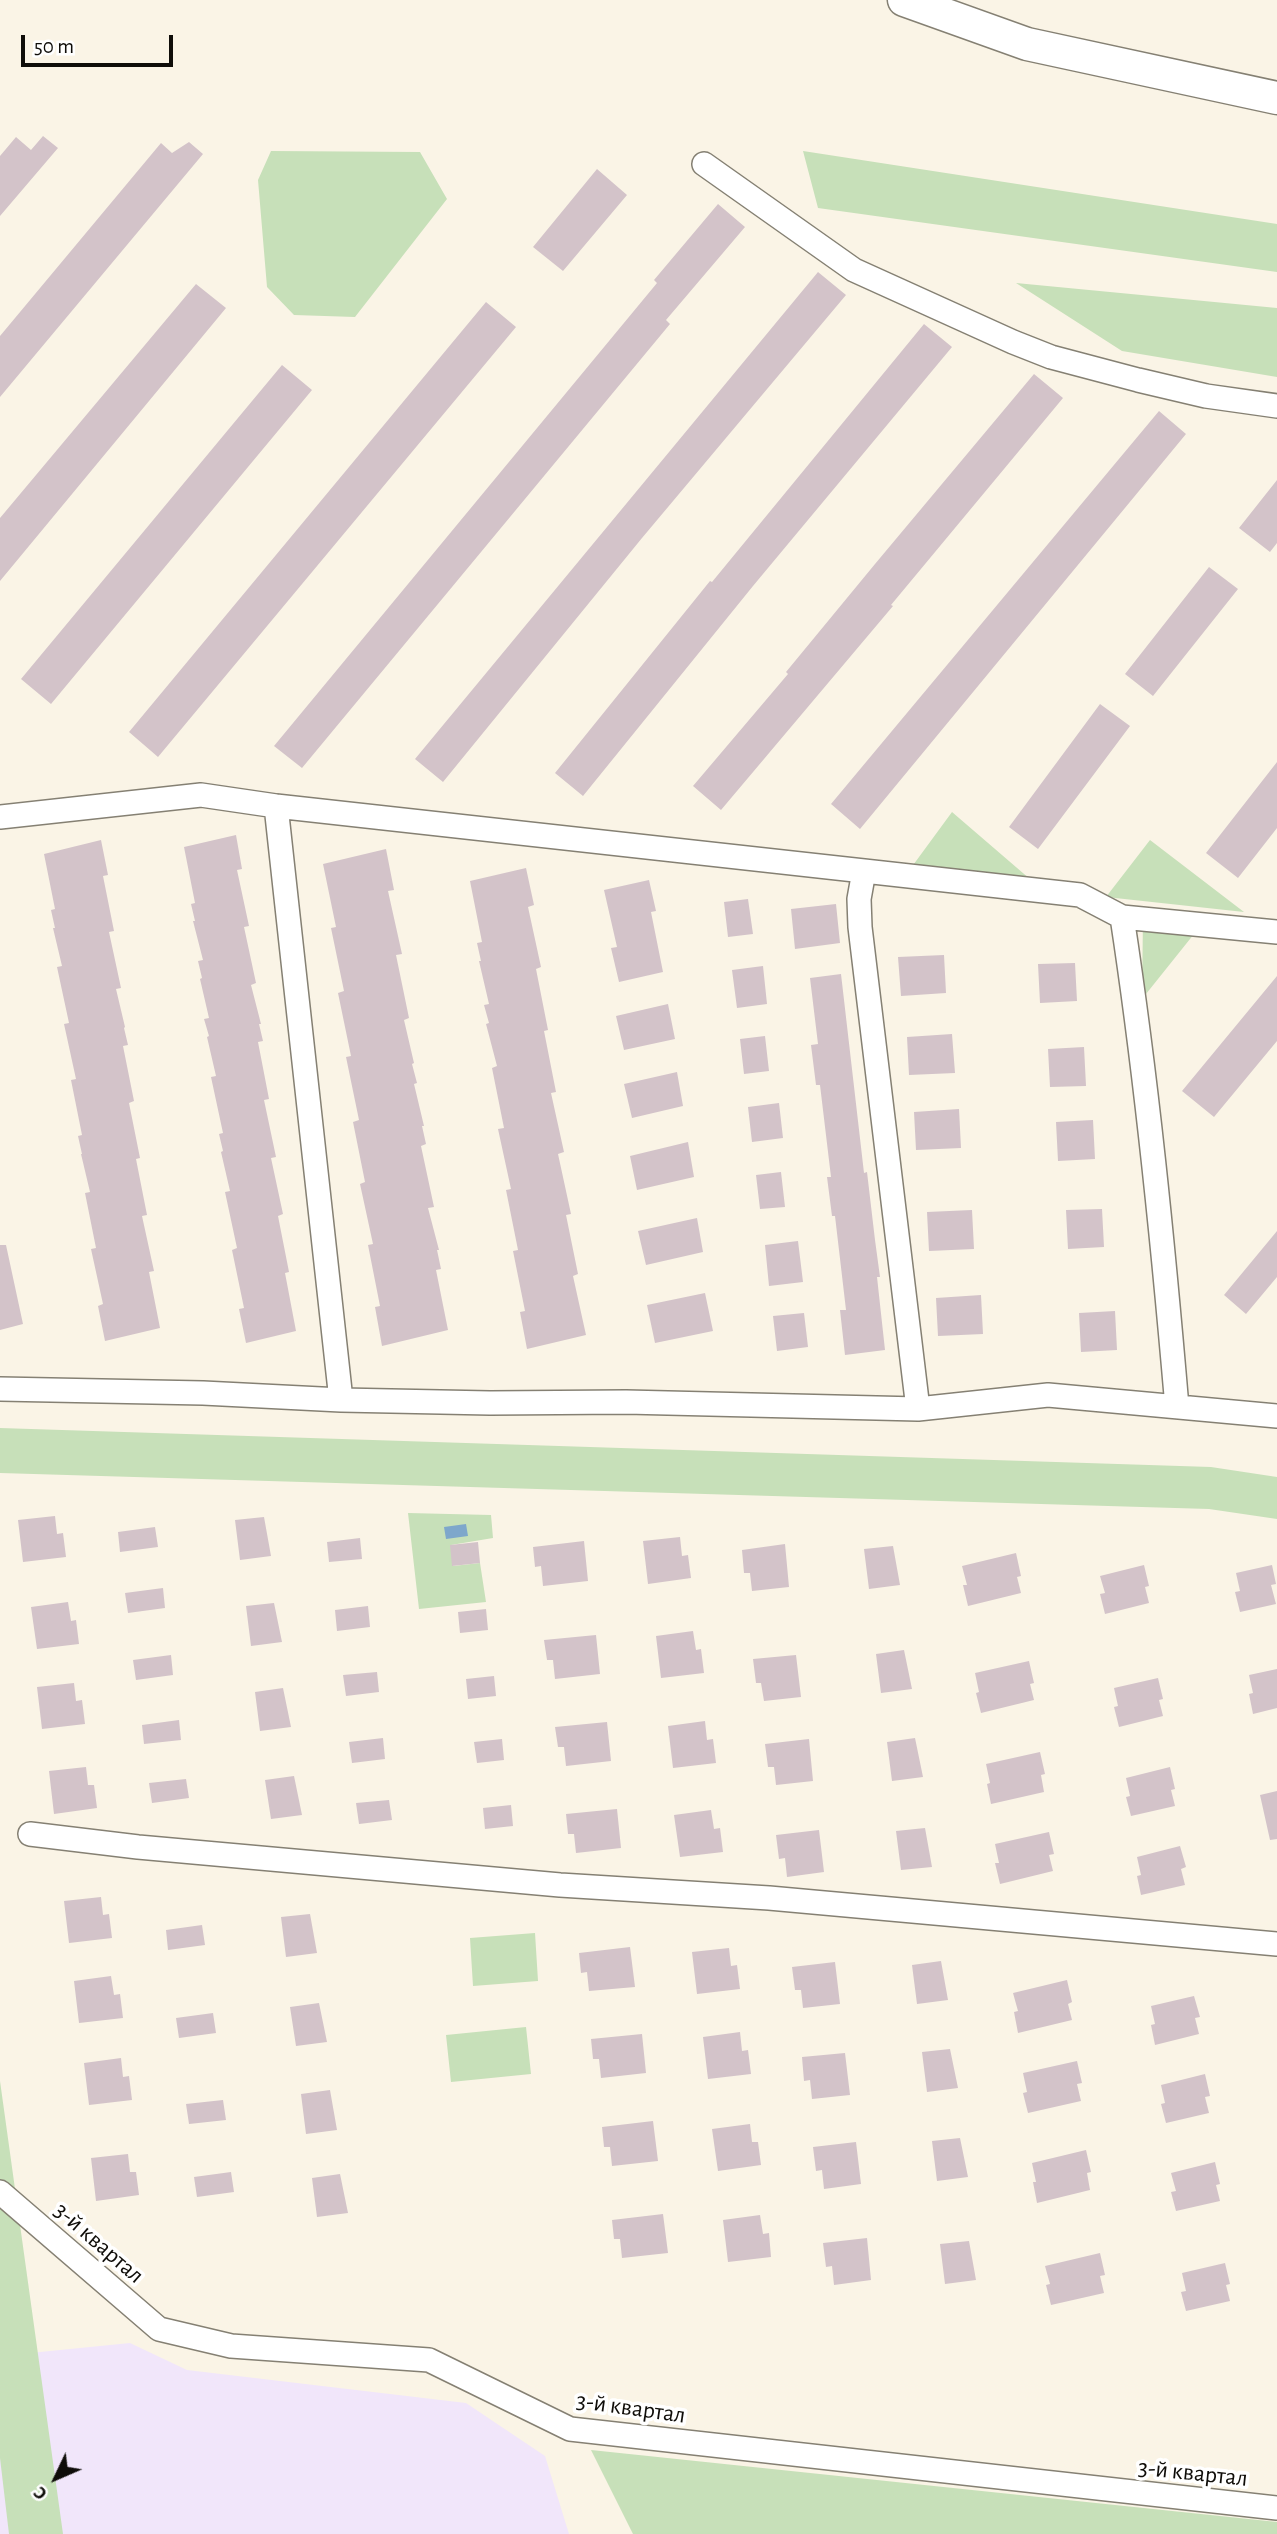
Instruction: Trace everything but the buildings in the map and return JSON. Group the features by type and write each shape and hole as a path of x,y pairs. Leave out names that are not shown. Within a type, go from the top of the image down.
{"main road":[{"path":"904,0 1027,44 1277,97"}],"street":[{"path":"704,163 854,270 1013,342 1051,358 1138,380 1206,396 1277,406"},
{"path":"0,817 201,796 1080,895 1122,917 1277,932"},
{"path":"276,806 341,1400"},
{"path":"864,871 859,899 860,926 918,1409"},
{"path":"1122,917 1138,1020 1161,1223 1177,1407"},
{"path":"0,1389 490,1404 626,1402 918,1409 1048,1395 1277,1416"},
{"path":"30,1835 560,1885 769,1898 1277,1944"},
{"name":"3-й квартал","path":"0,2192 159,2329 231,2346 429,2360 570,2429 1277,2508"}],"shaded area":[{"path":"130,2343 187,2370 466,2403 545,2456 569,2534 0,2534 0,2356"}],"green space":[{"path":"271,151 420,152 447,199 355,317 294,315 267,287 258,180"},
{"path":"803,151 1277,224 1277,272 818,208"},
{"path":"1016,283 1277,308 1277,377 1122,351"},
{"path":"952,812 1045,892 908,872"},
{"path":"1150,840 1244,912 1106,897"},
{"path":"1143,915 1206,919 1142,999"},
{"path":"0,1428 1211,1467 1277,1477 1277,1519 1209,1509 0,1473"},
{"path":"408,1513 491,1515 493,1538 451,1545 453,1566 480,1563 486,1602 419,1609"},
{"path":"535,1933 538,1981 473,1986 470,1938"},
{"path":"526,2027 531,2074 451,2082 446,2035"},
{"path":"0,2081 63,2534 9,2534 0,2458"},
{"path":"591,2450 1277,2522 1277,2534 633,2534"}],"water":[{"path":"466,1524 468,1536 446,1539 444,1527"}]}
